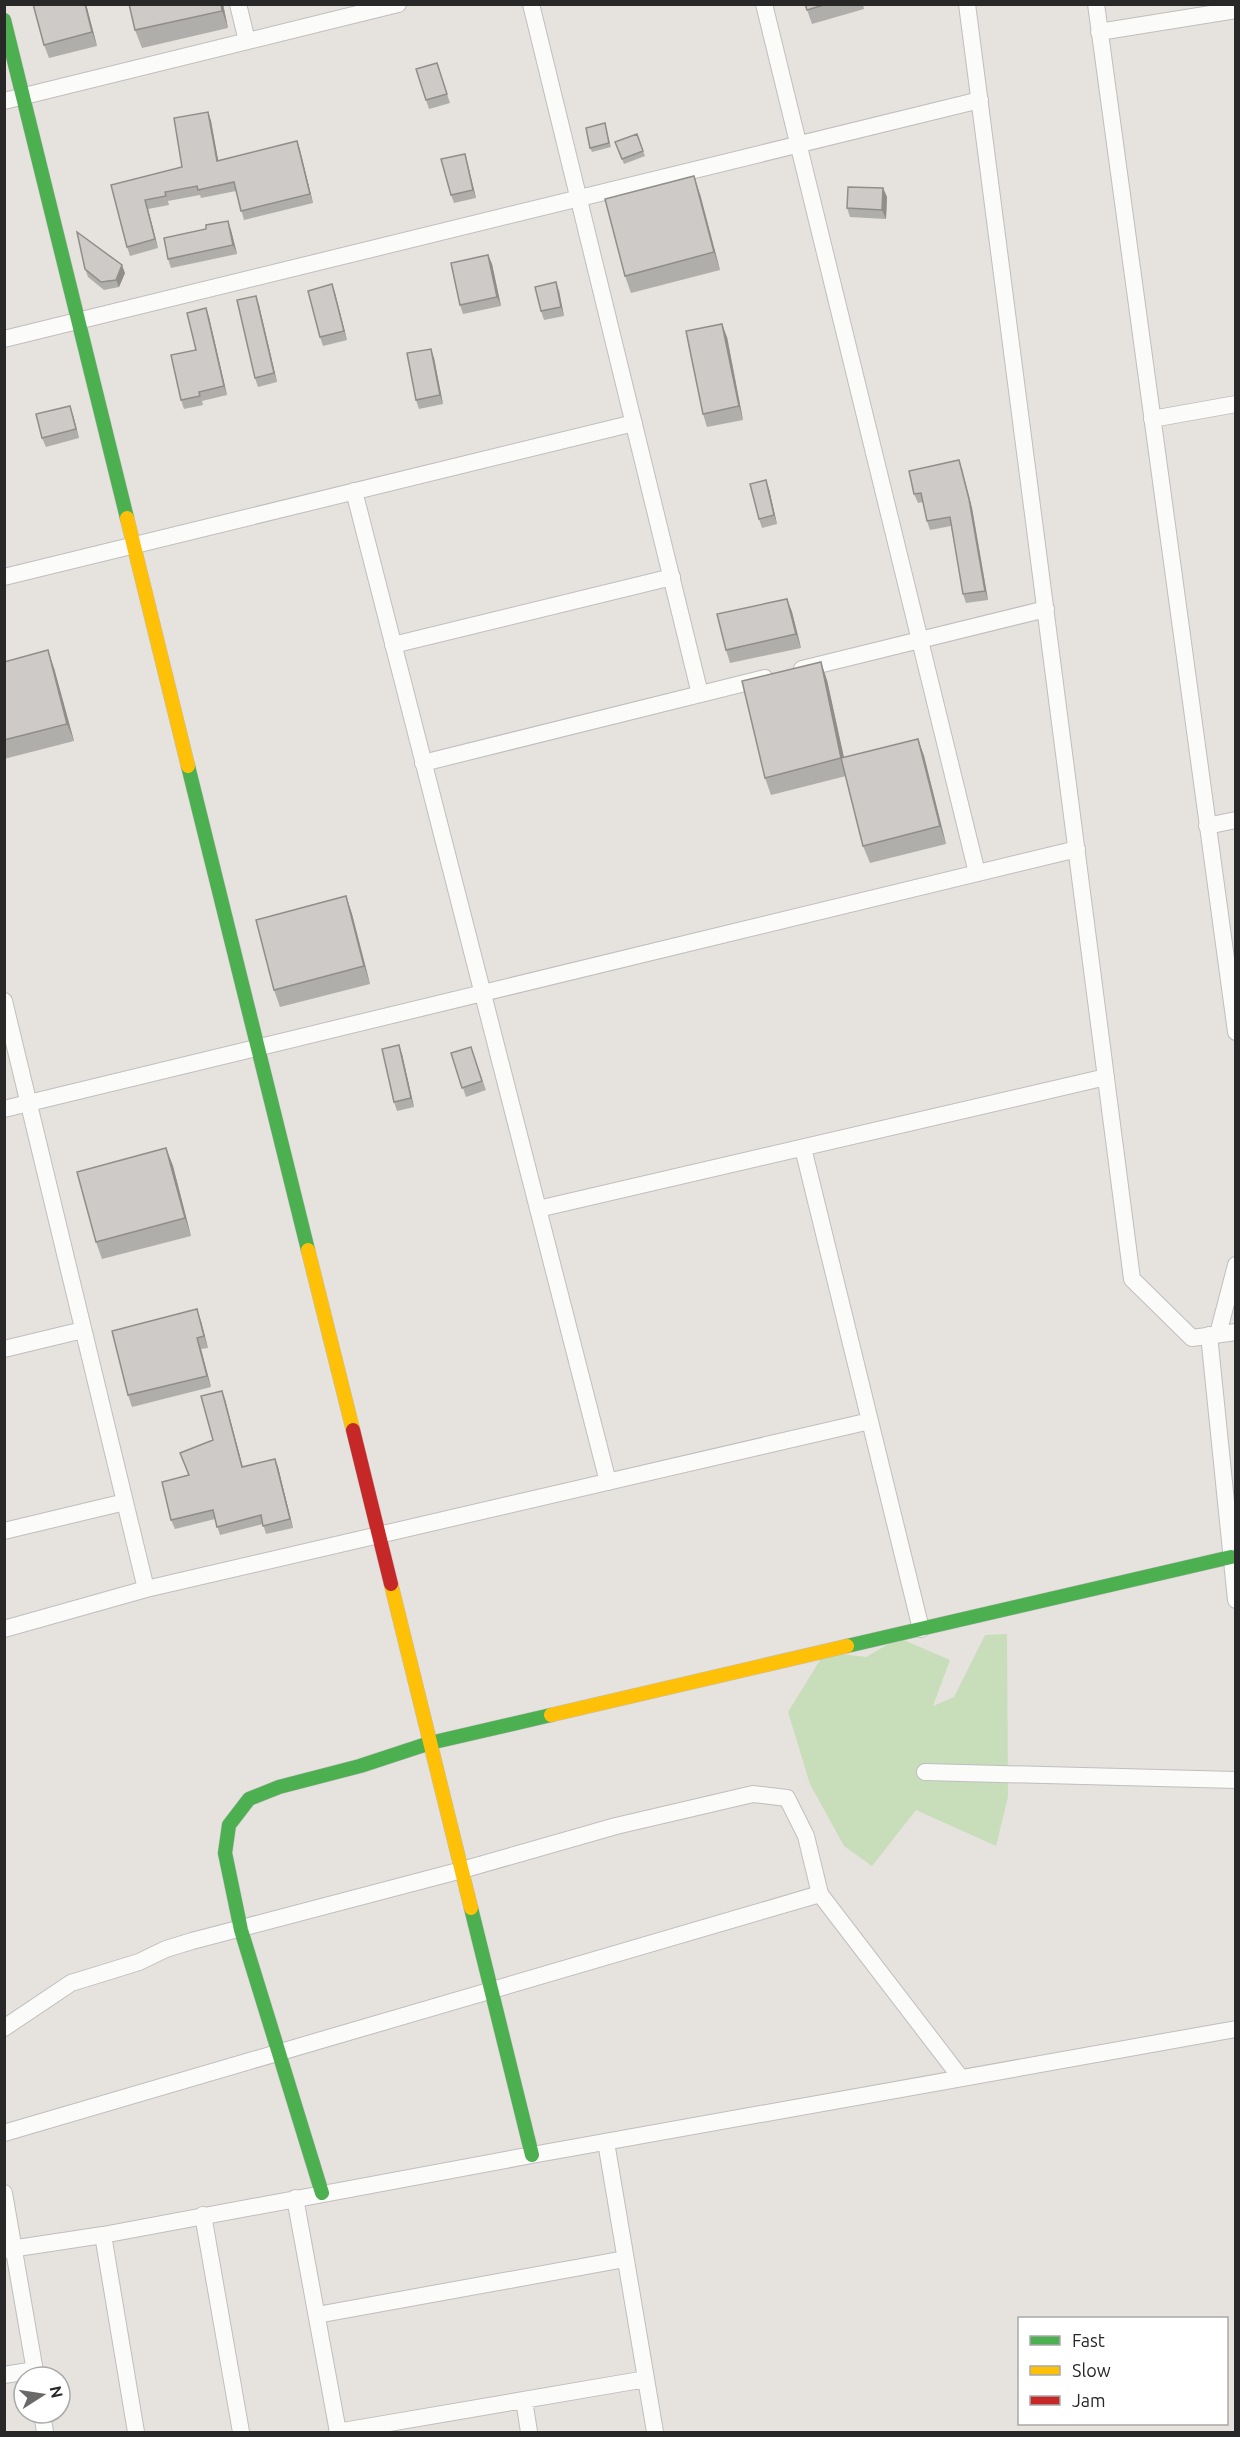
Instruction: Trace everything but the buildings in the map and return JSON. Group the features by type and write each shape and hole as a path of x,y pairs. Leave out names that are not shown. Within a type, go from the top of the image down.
{"street":[{"path":"238,4 248,41"},
{"path":"4,101 398,4"},
{"path":"531,4 700,694"},
{"path":"764,4 977,873"},
{"path":"967,4 1132,1279 1192,1338 1236,1332"},
{"path":"1096,4 1236,1032"},
{"path":"1099,32 1236,9"},
{"path":"4,20 532,2155"},
{"path":"4,339 980,100"},
{"path":"1152,419 1236,404"},
{"path":"4,577 634,423"},
{"path":"354,491 608,1482"},
{"path":"393,645 672,577"},
{"path":"423,763 1046,609"},
{"path":"1208,826 1236,820"},
{"path":"4,1109 1077,849"},
{"path":"4,1001 146,1589"},
{"path":"538,1209 1106,1077"},
{"path":"803,1148 921,1629"},
{"path":"1236,1265 1214,1335 1236,1600"},
{"path":"4,1348 83,1330"},
{"path":"4,1629 146,1589 870,1421"},
{"path":"4,1531 125,1502"},
{"path":"322,2193 241,1930 225,1853 229,1825 249,1799 279,1787 360,1766 430,1743 1231,1557"},
{"path":"925,1772 1236,1780"},
{"path":"4,2028 71,1983 139,1962 166,1949 462,1870 616,1826 753,1794 787,1798 806,1836 820,1894 961,2078"},
{"path":"4,2133 820,1894"},
{"path":"9,2249 103,2235 322,2193 1236,2029"},
{"path":"606,2142 655,2433"},
{"path":"4,2193 9,2249 33,2365"},
{"path":"295,2198 338,2432 376,2429 646,2379"},
{"path":"203,2215 241,2433"},
{"path":"103,2235 136,2433"},
{"path":"317,2316 625,2259"},
{"path":"524,2400 529,2433"}],"green space":[{"path":"1007,1634 1008,1797 996,1846 916,1810 872,1866 844,1846 810,1784 788,1712 825,1652 866,1657 899,1638 950,1660 933,1706 954,1697 985,1635"}],"traffic: fast":[{"path":"4,20 127,518"},
{"path":"188,766 308,1250"},
{"path":"847,1646 1231,1557"},
{"path":"322,2193 241,1930 225,1853 229,1825 249,1799 279,1787 360,1766 430,1743 551,1715"},
{"path":"471,1908 532,2155"}],"traffic: slow":[{"path":"127,518 188,766"},
{"path":"308,1250 353,1430"},
{"path":"391,1584 471,1908"},
{"path":"551,1715 847,1646"}],"traffic: jam":[{"path":"353,1430 391,1584"}]}
